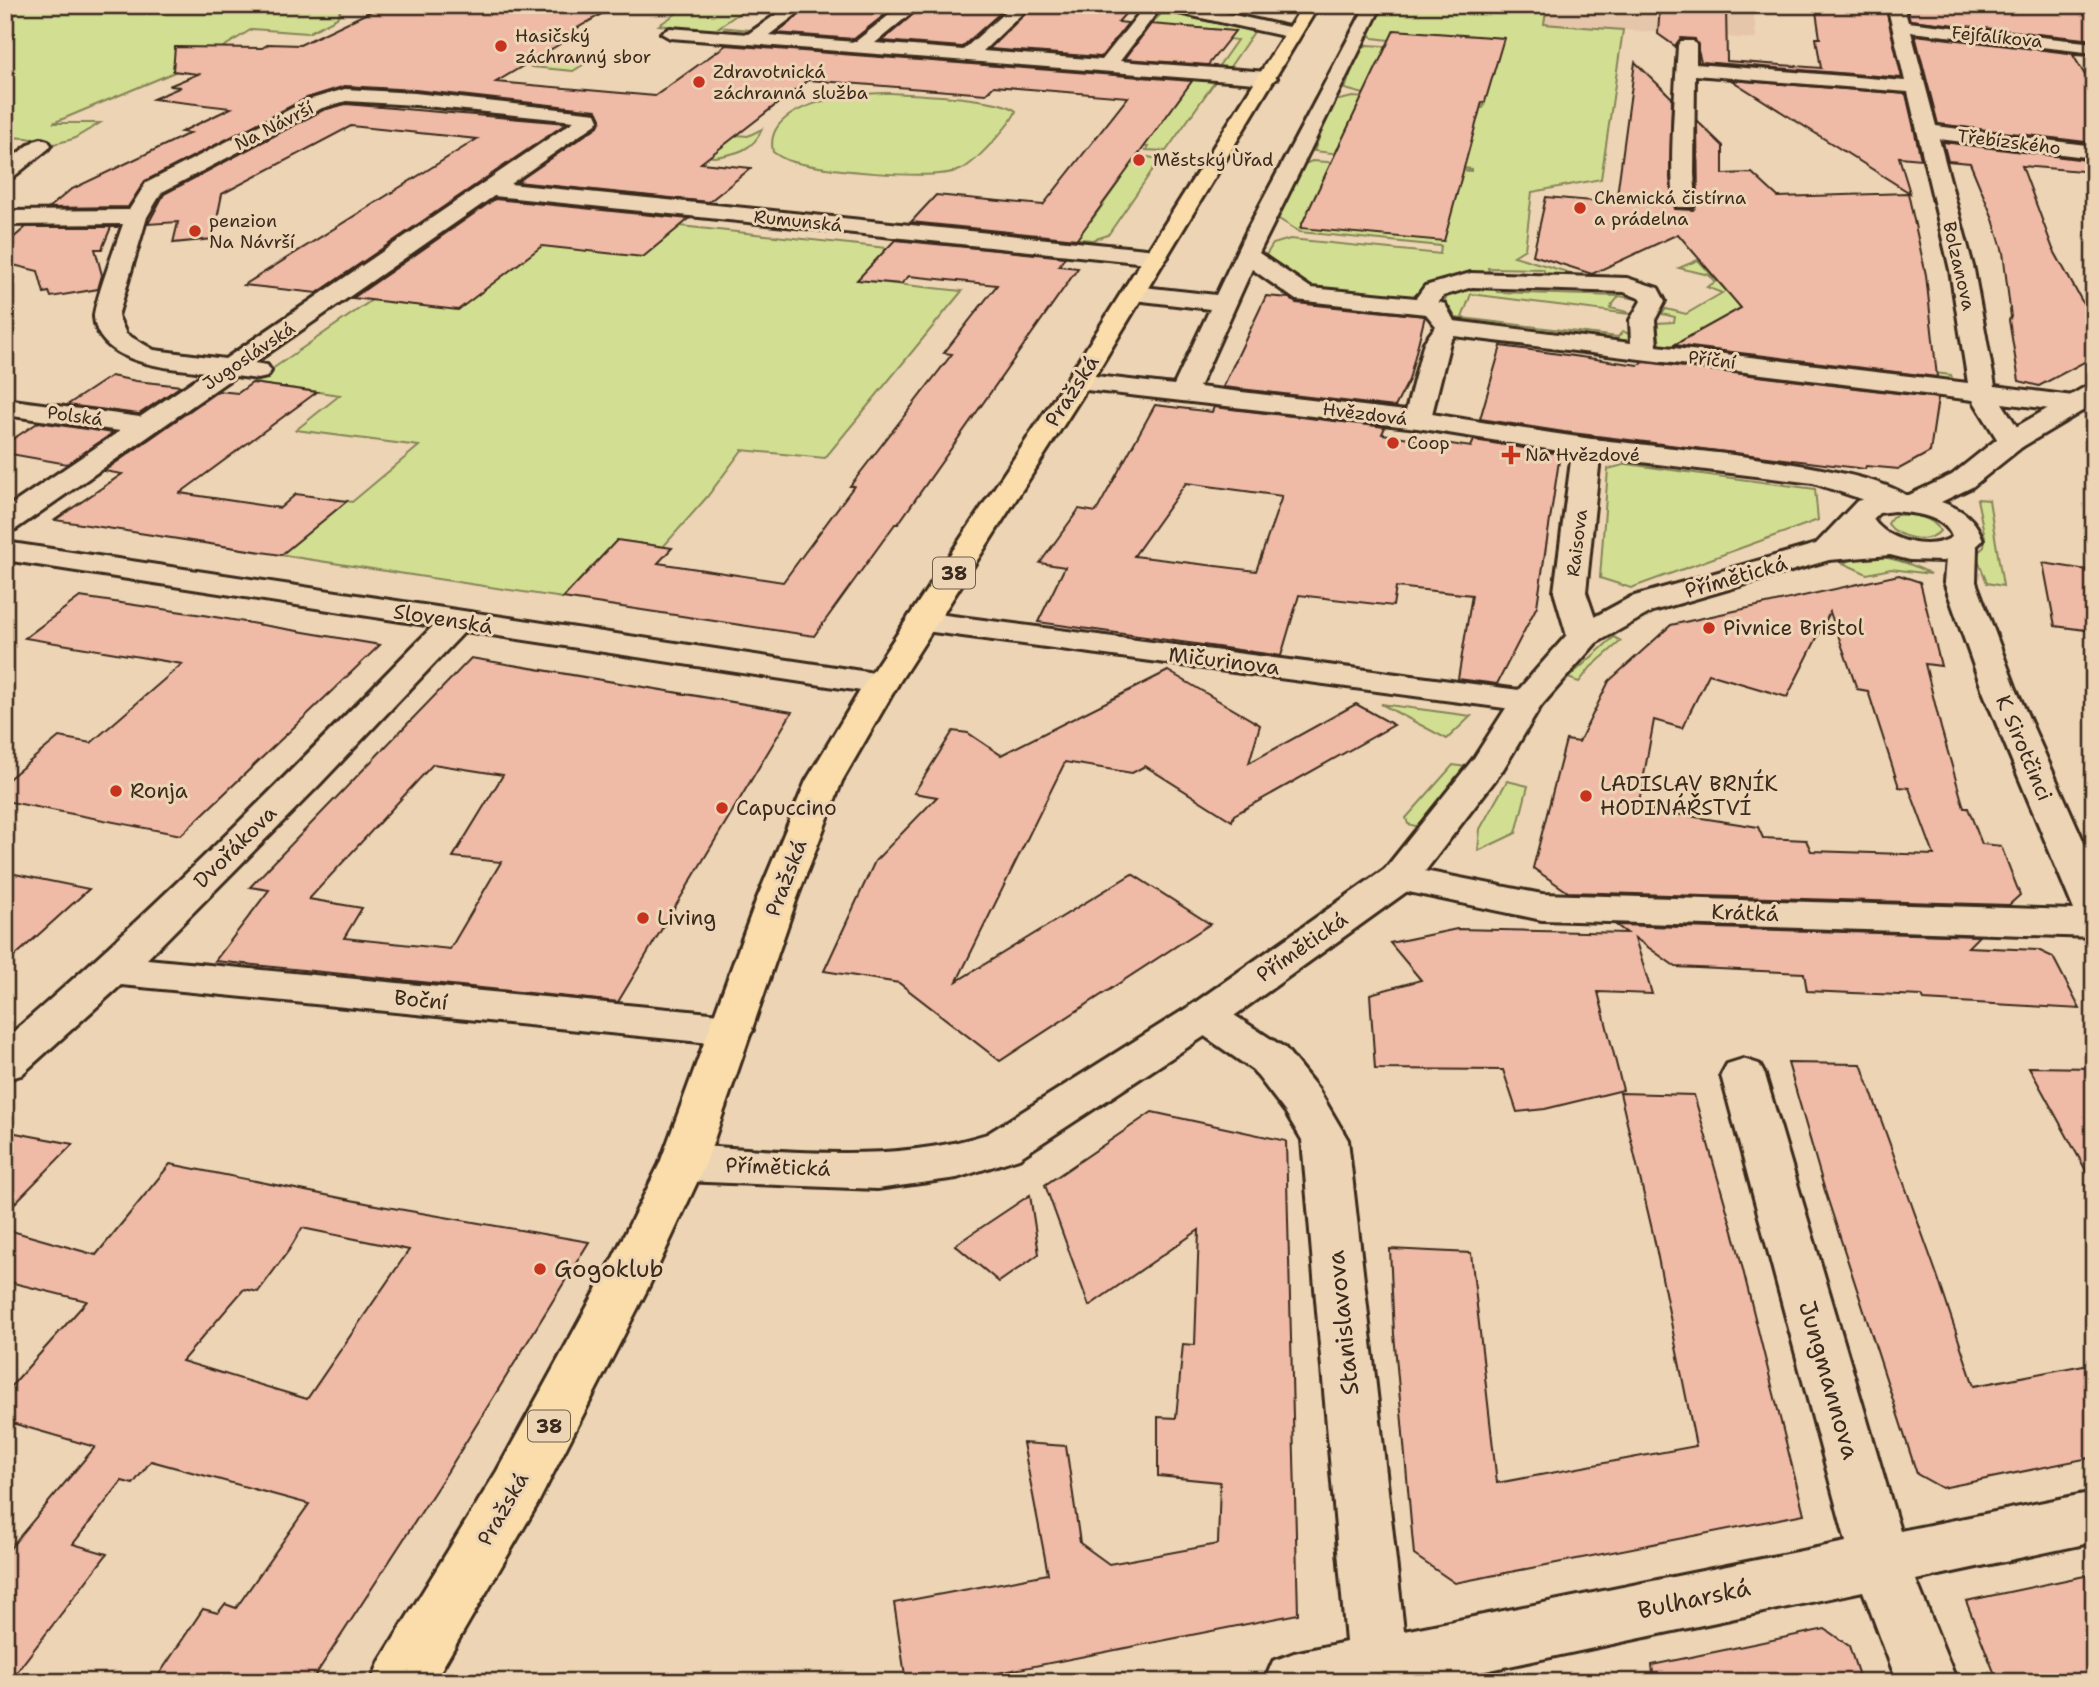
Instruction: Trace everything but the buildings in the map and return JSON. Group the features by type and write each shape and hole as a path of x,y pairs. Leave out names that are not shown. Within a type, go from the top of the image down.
{"main road":[{"name":"Pražská","path":"401,1682 517,1488 624,1286 683,1163 776,901 824,781 881,684 1078,382 1311,5"}],"street":[{"path":"752,40 801,5"},
{"path":"858,47 913,5"},
{"path":"967,56 1024,5"},
{"path":"1113,5 1154,7 1293,33"},
{"path":"1183,393 1258,230 1374,5"},
{"name":"Bolzanova","path":"1895,5 1962,270 1983,394 2012,441"},
{"path":"1107,66 1154,7"},
{"name":"Fejfalíkova","path":"1900,26 2094,48"},
{"path":"670,33 1268,78"},
{"path":"1685,202 1683,189 1687,46"},
{"path":"1685,69 1915,87"},
{"name":"Na Návrší","path":"246,369 147,357 116,338 106,316 136,217 154,188 315,104 345,95 415,99 589,117 589,120 491,188"},
{"name":"Třebízského","path":"1925,131 2094,152"},
{"path":"5,174 41,145"},
{"name":"Rumunská","path":"491,188 1156,257"},
{"name":"Jugoslávská","path":"5,523 146,426 246,369 491,188"},
{"path":"5,218 136,217"},
{"path":"1248,256 1305,295 1436,309 1447,328 1437,342 1417,420"},
{"path":"1423,306 1434,291 1471,280 1627,285 1648,293 1653,302 1642,317 1640,327 1646,352"},
{"path":"1134,293 1226,303"},
{"name":"Příční","path":"1447,328 1983,394 2083,398"},
{"name":"Hvězdová","path":"1078,382 1417,420 1587,447 1815,475 1948,514 1961,535"},
{"path":"1906,503 1962,481 2012,441 2083,398"},
{"name":"Polská","path":"5,407 146,426"},
{"name":"Raisova","path":"1584,636 1570,592 1587,447"},
{"path":"1961,535 1962,481"},
{"name":"Přímětická","path":"1827,551 1867,507 1906,503"},
{"path":"1858,520 1868,534 1904,549 1960,582"},
{"name":"Přímětická","path":"683,1163 877,1171 957,1161 1003,1146 1205,1016 1399,878 1489,764 1527,701 1584,636 1642,604 1827,551 1951,551 1961,535"},
{"name":"K Sirotčinci","path":"1961,535 1960,582 1998,689 2094,911"},
{"name":"Slovenská","path":"5,551 881,684"},
{"name":"Dvořákova","path":"5,1064 112,970 307,776 456,621"},
{"name":"Mičurinova","path":"922,622 1527,701"},
{"name":"Krátká","path":"1399,878 1542,907 2094,924"},
{"name":"Boční","path":"112,970 731,1030"},
{"name":"Stanislavova","path":"1205,1016 1269,1059 1303,1101 1325,1140 1379,1674"},
{"name":"Jungmannova","path":"1743,1075 1880,1560 1927,1682"},
{"name":"Bulharská","path":"1294,1682 1379,1674 1880,1560 2094,1517"}],"shaded area":[{"path":"1529,5 1753,5 1756,39 1525,23"}],"green space":[{"path":"5,5 343,5 337,18 308,33 252,29 201,61 53,123 100,123 73,139 54,144 27,138 5,137"},
{"path":"751,5 719,27 750,30 759,24 768,25 752,36 659,25 680,11 674,7"},
{"path":"1383,5 1547,5 1544,24 1623,30 1601,179 1532,192 1525,249 1514,256 1587,278 1547,277 1543,269 1488,268 1490,275 1430,287 1411,299 1305,289 1266,255 1273,244 1290,239 1440,254 1441,246 1300,232 1274,216 1302,165 1312,161 1471,171 1314,151 1334,101 1353,97 1483,108 1484,105 1364,94 1345,89 1359,49 1367,45 1499,53 1373,38 1369,32"},
{"path":"1175,13 1254,32 1227,71 1121,61 1131,49 1145,47 1154,26 1149,26 1161,14","holes":["1186,27 1234,31 1229,39 1237,40 1218,67 1188,65 1208,37"]},
{"path":"549,57 589,61 573,71 532,67"},
{"path":"251,63 612,108 623,126 748,136 762,129 754,142 743,150 715,157 558,145 603,115 352,90 357,86"},
{"path":"1099,70 1216,80 1166,151 1146,150 1148,147 1140,146 1181,96 1078,73"},
{"path":"891,93 977,100 1008,106 1016,111 975,160 962,169 948,173 903,175 848,171 801,164 773,152 774,135 782,122 797,111 836,98"},
{"path":"1141,156 1160,159 1108,235 1093,240 1032,235 1046,217 1091,221 1119,182 1130,159 1139,160"},
{"path":"680,226 887,248 858,280 962,291 825,458 742,450 707,497 663,547 617,540 563,598 281,555 347,501 352,502 419,446 296,430 340,395 252,383 372,300 542,246"},
{"path":"1698,260 1730,295 1793,292 1755,300 1705,328 1849,363 1951,375 1952,378 1948,381 1816,364 1814,367 1663,347 1660,345 1657,323 1674,322 1675,317 1662,314 1666,309 1686,314 1722,293 1707,287 1715,282 1709,275 1679,268"},
{"path":"1494,286 1497,292 1617,296 1615,290 1618,289 1639,297 1619,296 1610,308 1629,314 1471,294 1462,318 1618,337 1623,331 1630,335 1631,339 1620,343 1491,327 1491,324 1456,318 1445,301 1448,293 1464,287"},
{"path":"1627,464 1815,489 1818,520 1631,588 1600,578 1608,469"},
{"path":"1977,499 1989,500 2003,586 1987,583 1976,554 1984,547 1985,537"},
{"path":"1897,515 1927,519 1940,531 1928,538 1906,536 1888,524 1892,517"},
{"path":"1863,556 1898,561 1931,574 1891,569 1867,574 1843,563"},
{"path":"1614,637 1621,641 1591,667 1579,682 1568,678"},
{"path":"1381,704 1471,716 1447,739"},
{"path":"1453,765 1466,767 1430,824 1422,828 1408,824 1406,818"},
{"path":"1507,781 1528,786 1516,833 1478,851 1480,829"}],"place":[{"name":"Hasičský záchranný sbor","path":"501,46"},
{"name":"Zdravotnická záchranná služba","path":"699,82"},
{"name":"Městský Ùřad","path":"1139,160"},
{"name":"Chemická čistírna a prádelna","path":"1580,208"},
{"name":"penzion Na Návrší","path":"195,231"},
{"name":"Coop","path":"1393,443"},
{"name":"Na Hvězdové","path":"1511,455"},
{"name":"Pivnice Bristol","path":"1709,628"},
{"name":"Ronja","path":"116,791"},
{"name":"LADISLAV BRNÍK HODINÁŘSTVÍ","path":"1586,796"},
{"name":"Capuccino","path":"722,808"},
{"name":"Living","path":"643,918"},
{"name":"Gogoklub","path":"540,1269"}]}
